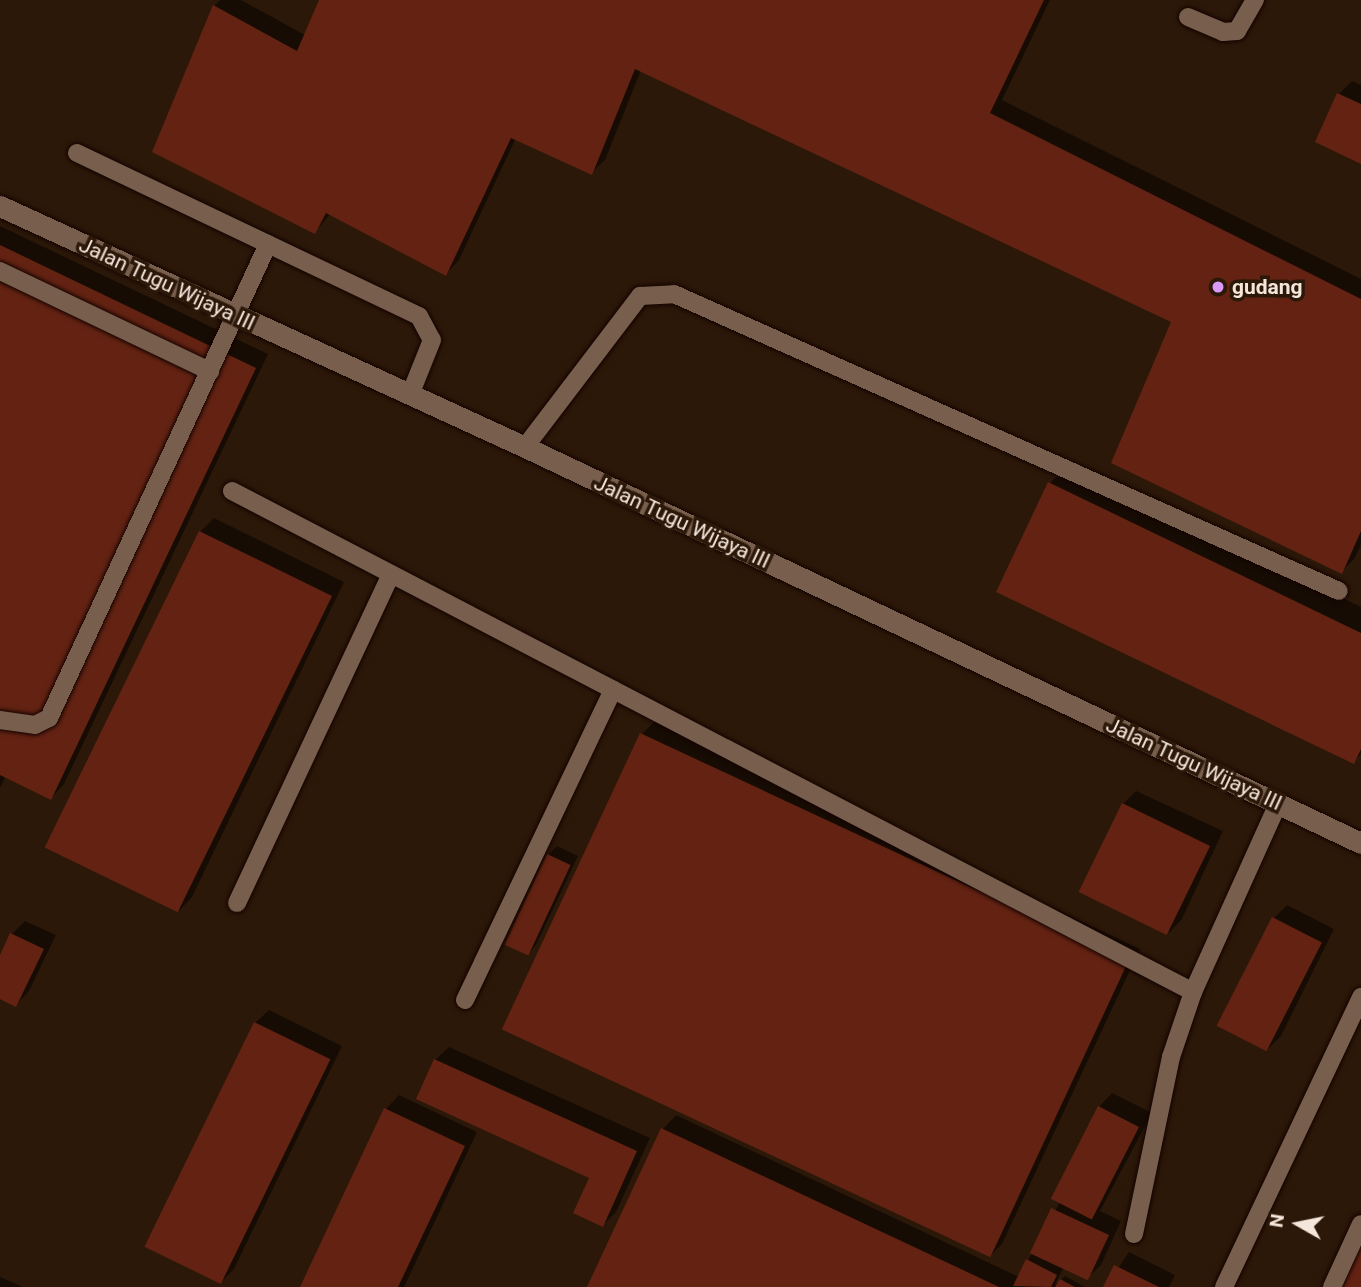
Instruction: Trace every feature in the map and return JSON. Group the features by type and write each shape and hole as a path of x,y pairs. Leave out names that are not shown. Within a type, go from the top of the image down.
{"street":[{"name":"Jalan Tugu Wijaya III","path":"0,206 524,447 1361,843"}],"lane":[{"path":"1188,17 1223,32 1237,31 1255,0"},
{"path":"77,153 419,316 432,340 410,395"},
{"path":"0,720 35,725 49,718 268,244"},
{"path":"0,271 210,371"},
{"path":"524,447 640,296 674,294 1339,591"},
{"path":"232,491 1193,992"},
{"path":"237,903 391,574"},
{"path":"465,1000 613,690"},
{"path":"1134,1234 1171,1057 1193,992 1278,804"},
{"path":"1224,1287 1361,996"},
{"path":"1332,1287 1361,1224"}],"building":[{"name":"gudang","path":"319,0 1044,0 990,113 1361,299 1361,531 1342,574 1111,463 1171,322 635,69 592,175 511,138 446,276 326,213 315,234 152,152 213,5 297,51"},
{"path":"1337,93 1361,104 1361,164 1315,142"},
{"path":"0,245 256,368 51,800 0,775"},
{"path":"1048,482 1361,633 1361,749 1354,764 996,592"},
{"path":"199,531 332,596 178,912 45,847"},
{"path":"640,733 1128,961 990,1257 502,1029"},
{"path":"1122,803 1210,846 1167,935 1079,892"},
{"path":"547,854 571,865 528,956 505,945"},
{"path":"1272,917 1322,942 1267,1051 1217,1026"},
{"path":"10,933 44,949 16,1007 0,999 0,955"},
{"path":"254,1022 330,1059 221,1284 144,1247"},
{"path":"434,1059 637,1151 603,1227 573,1213 589,1178 416,1099"},
{"path":"1098,1106 1139,1127 1092,1220 1051,1199"},
{"path":"384,1108 465,1146 398,1287 300,1287"},
{"path":"661,1128 999,1287 587,1287"},
{"path":"1051,1208 1109,1235 1088,1280 1030,1253"},
{"path":"1361,1241 1361,1287 1340,1287"},
{"path":"1026,1259 1057,1275 1051,1287 1013,1286"},
{"path":"1114,1265 1159,1287 1103,1287"},
{"path":"1060,1279 1075,1287 1055,1287"}],"place":[{"name":"gudang","path":"1218,287"}]}
